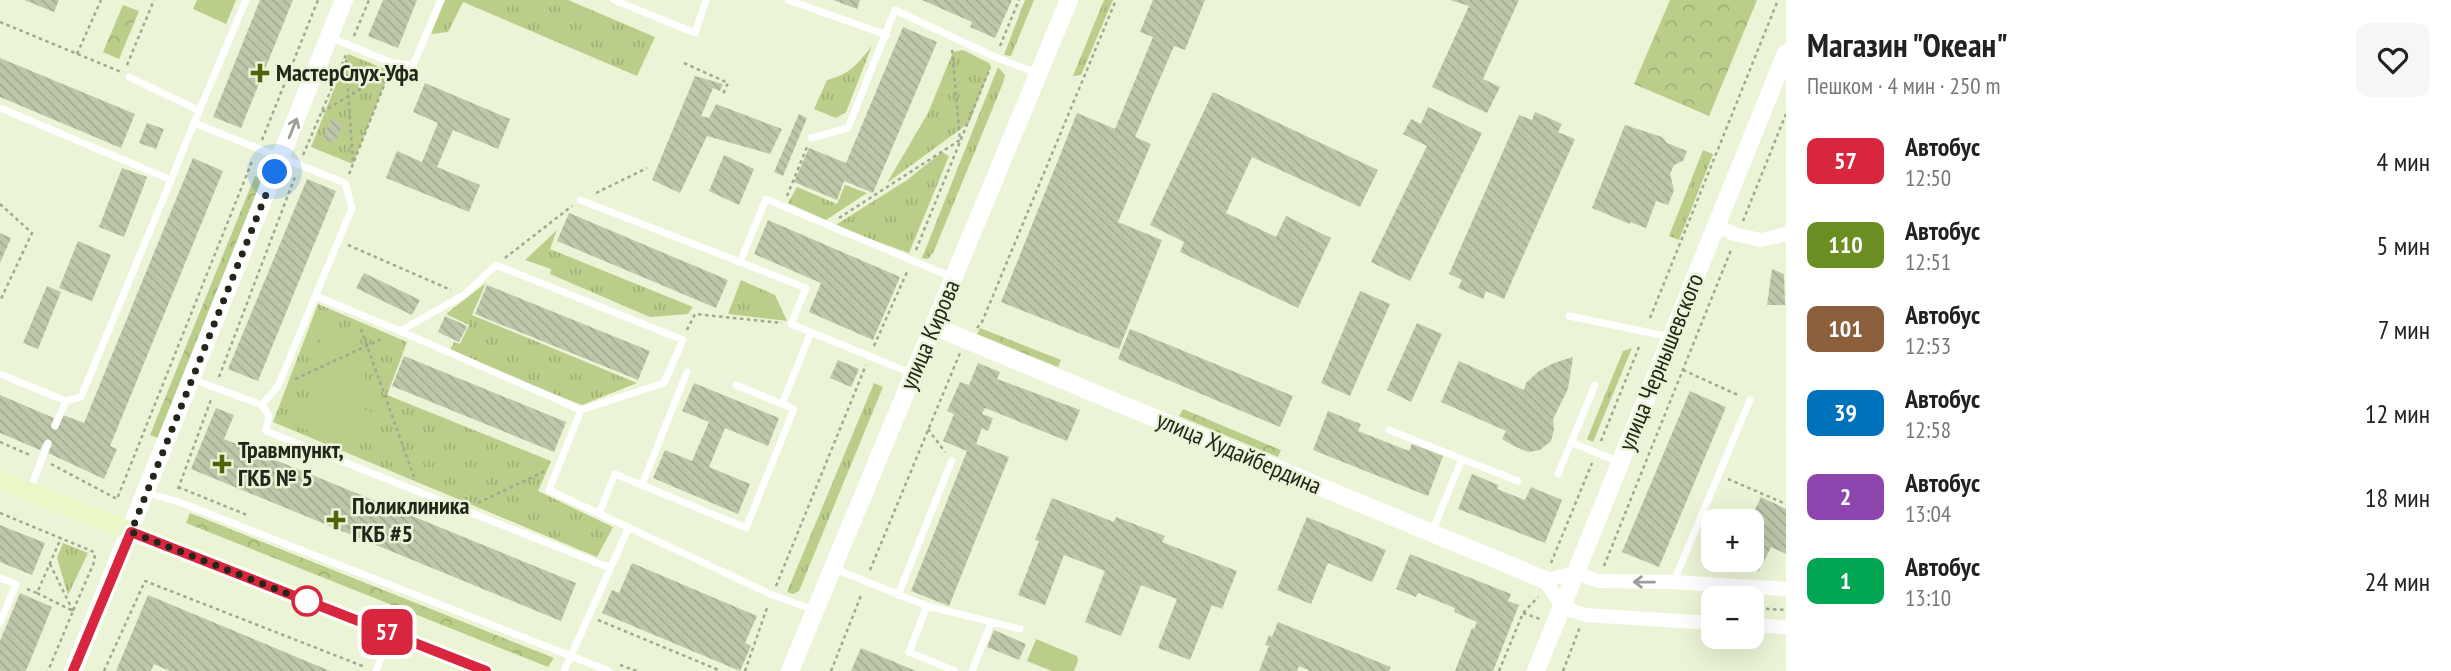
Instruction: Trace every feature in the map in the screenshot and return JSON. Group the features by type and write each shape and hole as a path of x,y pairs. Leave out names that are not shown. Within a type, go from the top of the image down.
{"main road":[{"path":"0,480 486,671"}],"street":[{"path":"73,671 344,0"},
{"name":"улица Кирова","path":"790,671 1069,0"},
{"name":"улица Чернышевского","path":"1536,671 1786,53"},
{"path":"1716,226 1737,235 1762,240 1786,234"},
{"name":"улица Худайбердина","path":"933,326 1432,533 1541,588"},
{"path":"1701,622 1585,615 1562,607 1541,588 1576,573 1598,581 1674,582 1786,589"},
{"path":"1764,626 1786,627"}],"lane":[{"path":"0,374 66,401 81,397 198,110 246,0"},
{"path":"330,37 392,63 413,65 441,0"},
{"path":"614,0 695,33 706,0"},
{"path":"788,0 887,34"},
{"path":"811,138 848,128 887,34 895,10 891,0"},
{"path":"895,10 1038,74"},
{"path":"129,77 198,110"},
{"path":"0,108 171,180"},
{"path":"194,123 345,183 352,208 278,386 262,405"},
{"path":"740,262 766,199 954,278"},
{"path":"580,200 806,288 791,324 913,374"},
{"path":"316,296 581,410 664,383 683,340 496,265 464,295 400,331"},
{"path":"1569,316 1671,337"},
{"path":"782,404 811,332"},
{"path":"642,485 687,372"},
{"path":"192,379 262,405 269,416 266,431 610,568"},
{"path":"599,513 615,474 746,528 794,409 736,385"},
{"path":"1558,474 1595,385"},
{"path":"1674,582 1750,400"},
{"path":"55,426 66,401"},
{"path":"581,410 549,490 772,595 816,610"},
{"path":"1389,430 1518,481"},
{"path":"1571,442 1620,463"},
{"path":"29,492 48,443"},
{"path":"1432,533 1462,459"},
{"path":"898,595 952,460"},
{"path":"146,493 179,502 609,671"},
{"path":"564,671 629,527"},
{"path":"833,568 927,607 1020,629"},
{"path":"0,578 16,584 0,622"},
{"path":"927,607 909,652 955,671"},
{"path":"972,671 992,623"},
{"path":"375,671 390,633"}],"path":[{"path":"77,54 100,0"},
{"path":"0,22 124,74 154,0"},
{"path":"0,442 117,499 318,0"},
{"path":"179,502 178,487 299,164 369,0"},
{"path":"745,671 772,595 1019,0"},
{"path":"1650,318 1778,0"},
{"path":"950,36 960,140"},
{"path":"346,56 353,164"},
{"path":"684,63 728,82 722,96"},
{"path":"322,112 390,71 345,183"},
{"path":"1598,581 1786,114"},
{"path":"783,206 811,138"},
{"path":"827,225 960,140"},
{"path":"496,265 580,200 647,168"},
{"path":"0,204 32,233 0,301"},
{"path":"339,241 464,295"},
{"path":"355,312 419,490"},
{"path":"683,340 695,314 791,324"},
{"path":"278,386 400,331"},
{"path":"1683,370 1750,400"},
{"path":"928,429 952,460"},
{"path":"466,509 560,463"},
{"path":"1718,475 1786,504"},
{"path":"0,513 96,554 48,671"},
{"path":"37,593 61,538"},
{"path":"50,564 74,611"},
{"path":"104,671 145,581 375,671"},
{"path":"16,584 74,611"},
{"path":"1499,671 1523,612 1541,588"},
{"path":"1764,609 1786,610"},
{"path":"588,616 721,671"}],"green space":[{"path":"197,0 236,0 226,24 193,9"},
{"path":"445,0 568,0 655,37 637,76 463,2 448,32 431,34"},
{"path":"1025,0 1034,0 1011,56 1004,55"},
{"path":"1104,0 1113,0 1081,75 1073,76"},
{"path":"1670,0 1757,0 1709,116 1634,84"},
{"path":"123,5 139,11 119,59 103,52"},
{"path":"872,46 846,112 836,118 814,109 827,80 848,71"},
{"path":"963,50 989,63 991,67 969,123 887,183 928,113 953,52"},
{"path":"348,54 390,71 353,164 311,147"},
{"path":"998,67 1005,75 1003,83 934,251 928,259 922,258"},
{"path":"1703,150 1713,154 1679,240 1669,236"},
{"path":"942,152 949,156 909,253 834,226 907,180"},
{"path":"255,176 263,179 158,438 150,435"},
{"path":"845,185 867,193 826,220 788,203 797,187 837,204"},
{"path":"557,230 550,249 693,307 688,314 650,317 550,274 551,269 525,260"},
{"path":"741,280 775,295 787,321 728,314"},
{"path":"486,283 472,315 637,383 582,405 449,352 454,342 460,344 469,325 446,314"},
{"path":"318,304 407,342 387,395 551,461 538,491 613,527 597,557 273,422"},
{"path":"980,328 1061,360 1058,367 977,334"},
{"path":"324,330 346,337 366,379 356,406 371,412 356,449 296,426 322,364 313,360"},
{"path":"1632,348 1593,442 1587,439 1623,351"},
{"path":"874,383 883,387 799,591 793,594 787,592"},
{"path":"1183,409 1281,450 1278,457 1179,416"},
{"path":"190,513 554,658 548,667 186,523"},
{"path":"63,543 88,553 68,595 57,558"},
{"path":"1036,639 1077,656 1074,671 1052,671 1027,661"}],"building":[{"path":"24,0 59,0 54,12"},
{"path":"260,0 293,0 241,128 213,117"},
{"path":"383,0 417,0 398,48 368,36"},
{"path":"833,0 860,0 857,9"},
{"path":"922,0 1012,0 995,38 970,27 972,22"},
{"path":"1153,0 1205,0 1185,50 1174,46 1135,137 1151,144 1118,222 1162,240 1119,349 1001,302 1077,113 1115,129 1153,37 1140,32"},
{"path":"1450,0 1519,0 1483,79 1500,87 1487,113 1432,87 1469,6"},
{"path":"903,27 937,42 873,193 844,181 837,200 794,182 809,148 846,163"},
{"path":"0,58 135,114 121,148 0,97"},
{"path":"695,76 723,84 720,91 713,88 701,116 709,118 716,104 782,129 770,154 707,136 680,193 652,180"},
{"path":"425,83 510,119 498,149 453,130 437,167 480,185 469,212 386,178 397,151 422,162 438,123 413,112"},
{"path":"1213,92 1378,170 1360,207 1252,157 1226,213 1276,237 1286,216 1331,238 1298,308 1180,252 1184,242 1150,225"},
{"path":"1428,107 1482,133 1410,281 1371,262 1427,146 1403,134 1411,119 1421,124"},
{"path":"1535,112 1562,124 1558,132 1575,139 1504,299 1486,291 1483,299 1458,288 1462,280 1449,274 1519,115 1532,120"},
{"path":"799,114 807,118 783,176 774,172"},
{"path":"331,119 343,124 335,143 323,139"},
{"path":"147,123 164,129 156,149 139,143"},
{"path":"1625,125 1662,137 1667,143 1687,151 1683,161 1674,165 1670,174 1674,190 1668,205 1656,201 1646,228 1592,208"},
{"path":"724,155 754,169 739,205 709,191"},
{"path":"193,158 223,171 110,446 117,449 104,479 48,453 52,445 44,442 40,450 0,433 0,395 54,418 51,425 58,428 63,415 84,423"},
{"path":"122,168 147,177 124,237 99,227"},
{"path":"307,179 336,191 258,381 228,369"},
{"path":"569,213 728,280 716,308 557,241"},
{"path":"768,220 900,277 873,340 809,312 821,283 754,254"},
{"path":"0,233 11,238 0,263"},
{"path":"78,241 111,255 92,301 59,288"},
{"path":"1772,269 1784,274 1785,305 1767,305"},
{"path":"364,273 420,300 412,315 356,288"},
{"path":"487,285 650,351 638,380 475,314"},
{"path":"47,286 61,292 38,349 23,343"},
{"path":"1360,291 1390,304 1350,396 1321,383"},
{"path":"445,316 467,326 459,342 438,332"},
{"path":"1417,323 1442,334 1411,402 1387,390"},
{"path":"1130,329 1293,396 1280,427 1118,359"},
{"path":"404,356 566,422 554,452 392,386"},
{"path":"1573,357 1568,389 1553,419 1551,441 1540,450 1528,452 1514,446 1502,439 1506,431 1441,402 1459,361 1524,390 1526,383 1539,371"},
{"path":"838,360 859,369 851,387 830,378"},
{"path":"978,363 1000,372 997,379 1080,410 1067,441 985,408 982,414 993,418 988,431 982,428 976,444 1009,457 949,606 911,591 967,451 943,441 954,414 947,411 960,382 969,385"},
{"path":"694,383 779,418 768,446 725,428 709,467 750,484 738,514 653,478 665,450 692,461 709,422 682,411"},
{"path":"1690,391 1726,407 1659,567 1622,552"},
{"path":"216,408 234,415 224,439 576,583 561,621 191,469"},
{"path":"1328,411 1361,424 1358,431 1409,451 1412,444 1443,456 1428,496 1313,450"},
{"path":"1472,474 1498,485 1497,489 1525,500 1531,487 1562,500 1545,543 1458,509"},
{"path":"1761,497 1786,509 1786,554 1771,547 1764,561 1764,509 1755,509"},
{"path":"1052,498 1114,522 1116,517 1165,536 1162,542 1237,571 1222,609 1212,605 1190,660 1158,648 1177,599 1141,585 1121,636 1085,622 1105,571 1064,555 1045,605 1018,595 1039,541 1035,540"},
{"path":"1307,517 1386,550 1372,582 1328,563 1311,604 1277,590"},
{"path":"0,525 45,543 32,575 0,562"},
{"path":"1410,554 1511,594 1508,601 1519,605 1493,671 1455,671 1472,628 1474,629 1477,622 1454,612 1455,608 1418,593 1416,597 1396,589"},
{"path":"632,563 757,616 745,643 751,646 740,671 602,613 612,590 619,593"},
{"path":"20,593 52,607 26,671 0,671 0,641"},
{"path":"148,595 330,671 170,671 154,664 151,671 116,671"},
{"path":"1278,622 1391,667 1389,671 1310,671 1299,666 1297,671 1259,671 1269,646 1265,645 1269,635 1272,637"},
{"path":"994,630 1026,644 1019,660 987,647"},
{"path":"861,648 916,671 851,671"}],"bus line":[{"name":"57","path":"73,671 131,532 486,671"}],"place":[{"name":"МастерСлух-Уфа","path":"260,73"},
{"name":"Травмпункт, ГКБ № 5","path":"222,464"},
{"name":"Поликлиника ГКБ #5","path":"336,520"}],"route":[{"path":"275,172 131,532 314,604 307,601"}]}
